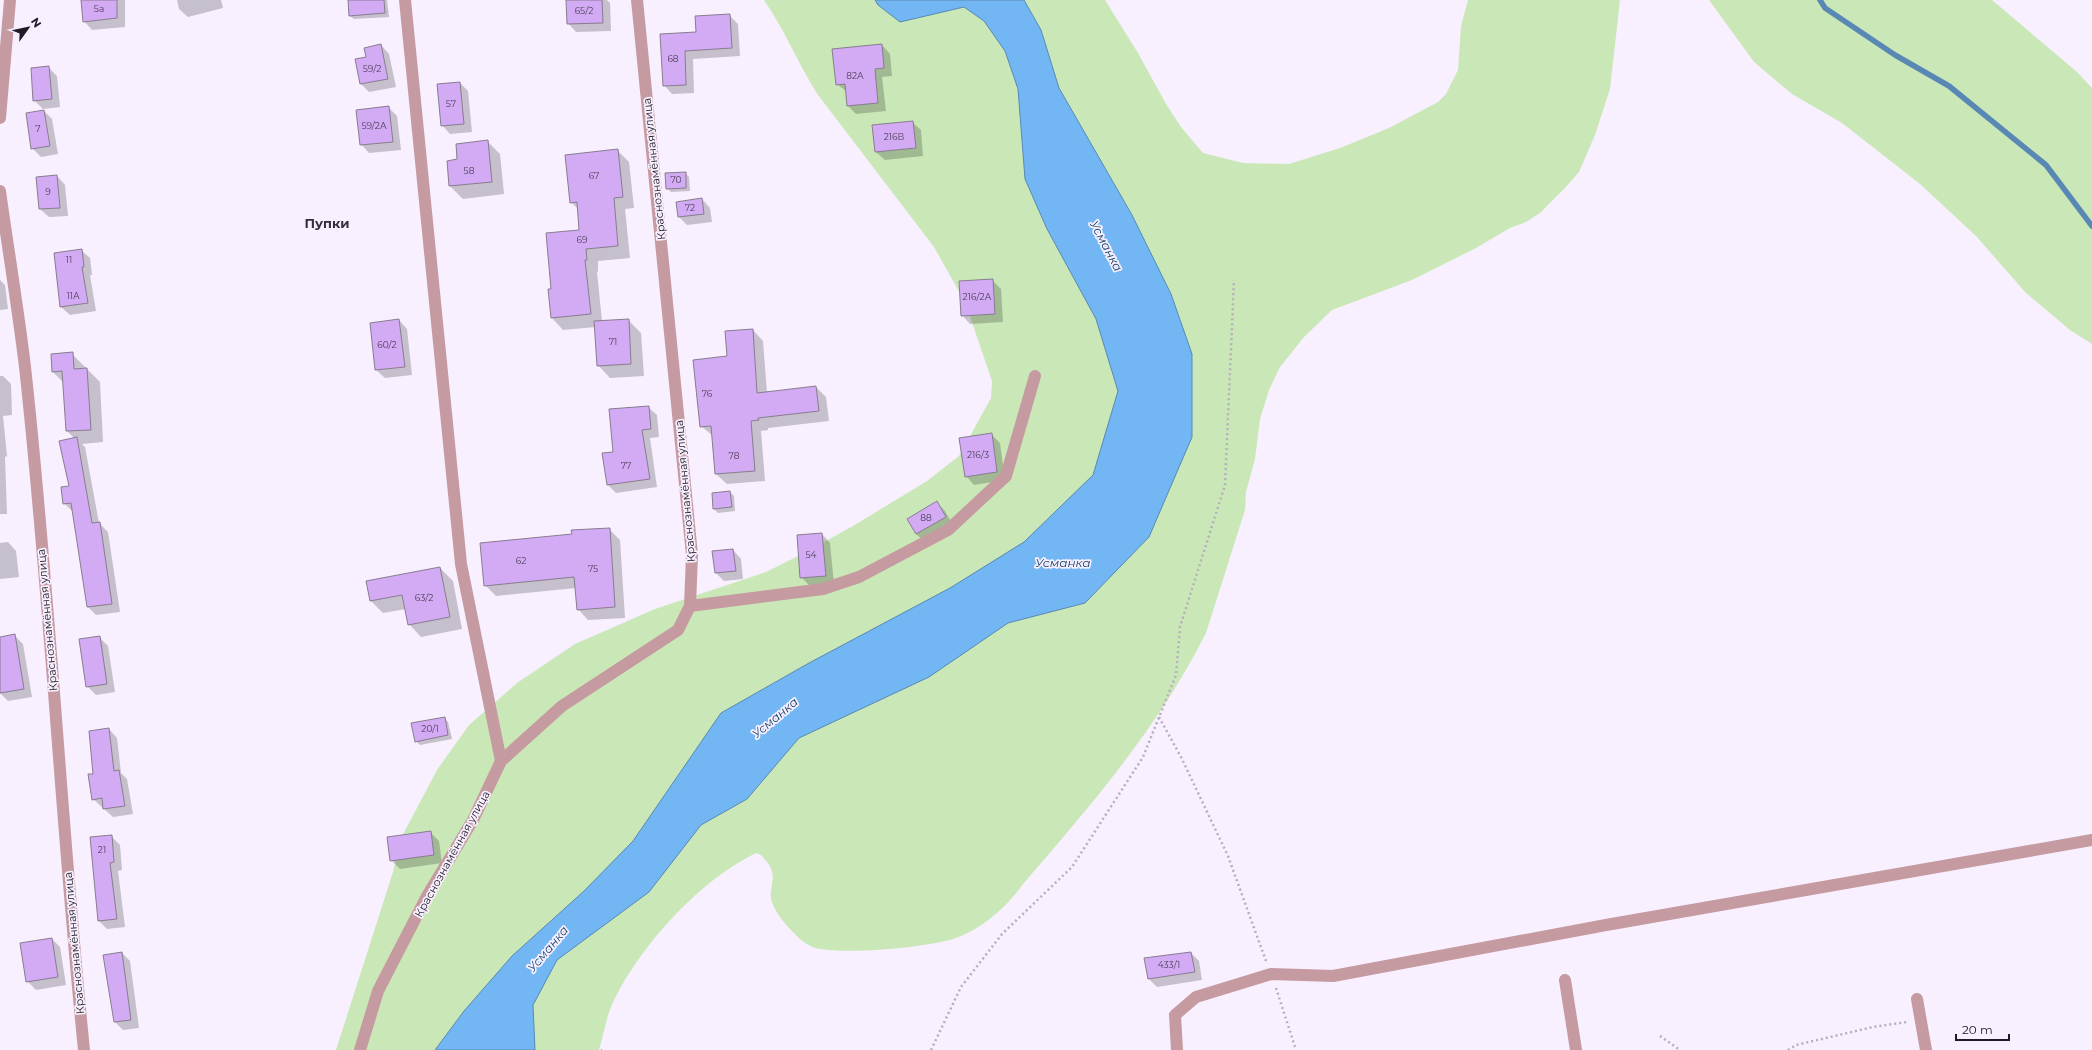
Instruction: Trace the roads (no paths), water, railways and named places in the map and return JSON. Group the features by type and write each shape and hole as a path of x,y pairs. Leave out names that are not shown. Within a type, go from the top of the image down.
{"street":[{"path":"0,118 10,0"},
{"path":"406,0 462,564 501,761"},
{"name":"Краснознамённая улица","path":"360,1050 378,991 427,896 473,820 501,761 562,706 678,630 690,606 692,555 637,0"},
{"name":"Краснознамённая улица","path":"0,191 25,366 50,648 72,929 84,1050"},
{"path":"690,606 823,589 859,577 948,530 1006,476 1034,376"},
{"path":"1177,1050 1175,1015 1196,996 1271,974 1333,976 1629,921 2092,840"},
{"path":"1565,980 1576,1050"},
{"path":"1917,999 1926,1050"}],"water":[{"name":"Усманка","path":"875,0 1024,0 1041,30 1059,88 1132,215 1171,294 1192,354 1192,437 1149,537 1085,603 1008,623 929,677 799,738 747,799 701,825 649,892 557,960 533,1005 535,1050 435,1050 464,1011 512,956 584,891 633,841 721,713 809,663 950,588 1024,542 1093,475 1118,391 1096,319 1047,229 1025,179 1018,89 1005,51 984,21 964,7 900,22 878,5"}],"waterway":[{"path":"1820,0 1825,8 1895,55 1949,86 2046,165 2092,226"}],"district":[{"name":"Пупки","path":"327,223"}]}
